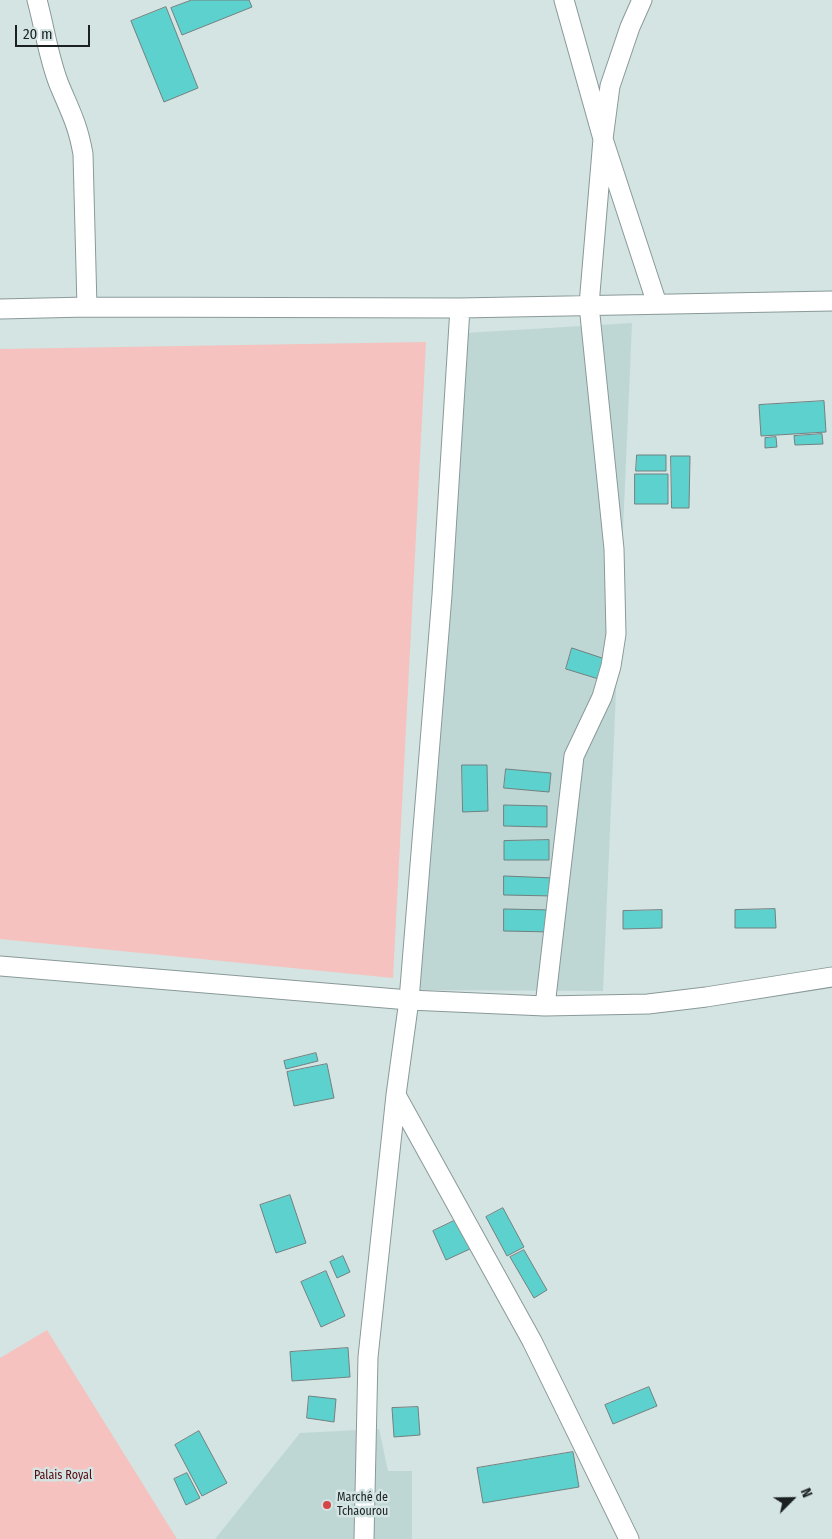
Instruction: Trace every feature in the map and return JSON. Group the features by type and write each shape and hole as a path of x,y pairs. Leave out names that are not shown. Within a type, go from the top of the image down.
{"street":[{"path":"37,0 61,88 80,132 83,154 87,307"},
{"path":"564,0 602,139 657,304"},
{"path":"545,1006 574,756 602,696 612,666 616,634 614,549 589,305 602,139 610,86 630,27 642,0"},
{"path":"0,309 87,307 460,308 832,301"},
{"path":"364,1539 368,1356 396,1095 409,1000 442,595 460,308"},
{"path":"0,966 409,1000 545,1006 648,1004 706,998 832,976"},
{"path":"396,1095 532,1341 629,1539"}],"shaded area":[{"path":"632,323 603,991 419,990 465,333"},
{"name":"Marché de Tchaourou","path":"379,1429 388,1471 412,1471 412,1539 215,1539 300,1433"}],"green space":[{"path":"426,342 393,978 0,939 0,349"},
{"name":"Palais Royal","path":"47,1330 177,1539 0,1539 0,1358"}],"building":[{"path":"192,0 249,0 252,7 182,35 171,8"},
{"path":"166,7 198,88 164,102 131,21"},
{"path":"824,401 826,432 761,436 759,405"},
{"path":"822,434 823,444 795,445 794,436"},
{"path":"776,437 777,447 765,448 765,438"},
{"path":"637,455 666,455 666,471 636,471"},
{"path":"671,456 690,456 689,508 672,508"},
{"path":"635,474 668,474 668,504 635,504"},
{"path":"572,648 608,660 602,680 566,669"},
{"path":"462,765 487,765 488,811 463,812"},
{"path":"506,769 551,773 549,792 504,788"},
{"path":"504,805 547,806 547,827 504,826"},
{"path":"549,840 549,860 504,860 504,841"},
{"path":"504,876 554,878 554,896 504,895"},
{"path":"504,909 553,910 553,932 504,931"},
{"path":"775,909 776,928 735,928 735,910"},
{"path":"662,910 662,928 623,929 623,911"},
{"path":"316,1053 318,1061 286,1069 284,1061"},
{"path":"327,1064 334,1098 294,1106 287,1072"},
{"path":"290,1195 306,1243 276,1253 260,1205"},
{"path":"503,1208 524,1247 507,1256 486,1217"},
{"path":"458,1219 472,1248 446,1260 433,1231"},
{"path":"524,1250 547,1290 534,1298 510,1257"},
{"path":"343,1256 350,1272 337,1278 330,1262"},
{"path":"326,1271 345,1316 321,1327 301,1282"},
{"path":"348,1348 350,1377 292,1381 290,1352"},
{"path":"649,1387 657,1406 613,1424 605,1405"},
{"path":"309,1396 336,1399 334,1422 307,1418"},
{"path":"418,1407 420,1435 394,1437 392,1408"},
{"path":"199,1431 227,1483 202,1496 175,1445"},
{"path":"573,1452 579,1487 483,1503 477,1468"},
{"path":"187,1473 200,1498 186,1505 174,1479"}],"place":[{"name":"Marché de Tchaourou","path":"327,1505"}]}
